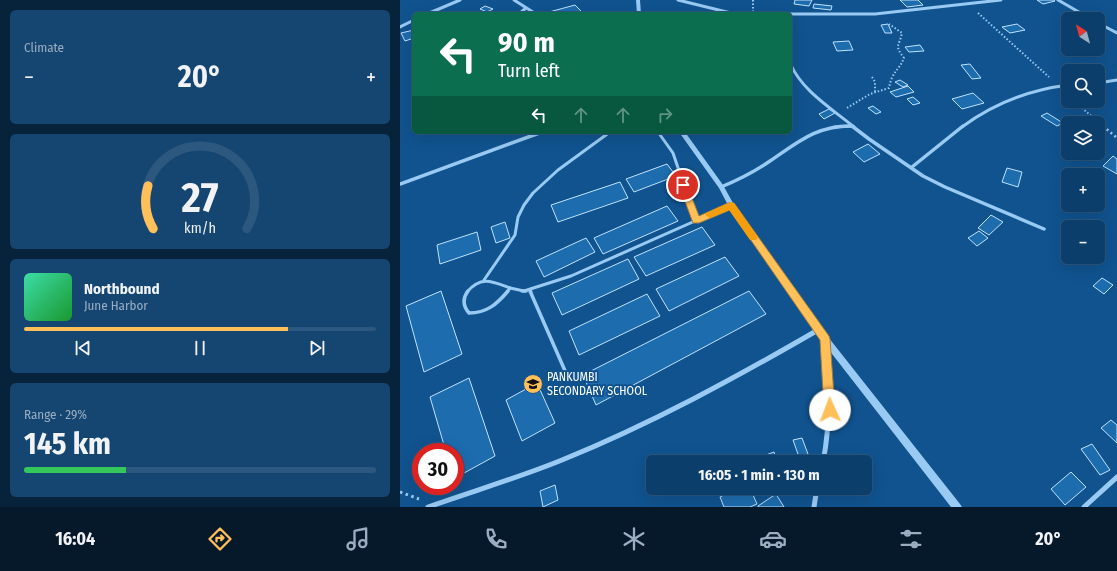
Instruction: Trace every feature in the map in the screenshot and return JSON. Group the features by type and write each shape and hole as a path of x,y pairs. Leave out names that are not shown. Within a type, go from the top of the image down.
{"street":[{"path":"432,12 459,0"},
{"path":"514,0 533,12"},
{"path":"638,0 639,12"},
{"path":"678,0 727,12"},
{"path":"792,14 875,14 1000,0"},
{"path":"1058,0 1079,12"},
{"path":"521,12 526,8"},
{"path":"400,26 412,21"},
{"path":"1105,27 1117,33"},
{"path":"792,68 795,75 803,84 869,139 935,183 1044,229"},
{"path":"1105,82 1117,80"},
{"path":"912,167 974,117 1007,101 1058,85"},
{"path":"721,187 758,169 815,132 836,126 853,126"},
{"path":"400,184 536,134"},
{"path":"683,134 721,187 731,206 818,330 957,507"},
{"path":"430,506 560,460 614,438 731,380 818,330"},
{"path":"824,455 830,410 825,339"},
{"path":"1084,507 1117,477"},
{"path":"814,507 816,495"}],"lane":[{"path":"510,288 497,303 487,311 478,314 469,313 464,307 464,297 470,289 484,280 503,255 515,235 518,216 528,200 538,188 558,170 607,134"},
{"path":"659,134 672,153 696,221"},
{"path":"484,280 510,288 524,291 530,290 571,276 731,206"},
{"path":"530,290 566,373"}],"path":[{"path":"753,0 753,12"},
{"path":"968,3 991,26 1058,85"},
{"path":"840,115 842,111 858,100 875,92 889,88 891,76 905,60 897,49 902,33 875,14"},
{"path":"872,77 875,82 875,92"},
{"path":"1082,108 1117,138"},
{"path":"400,492 430,506"}],"building":[{"path":"795,0 812,0 809,6 794,4"},
{"path":"900,0 918,0 923,5 907,7"},
{"path":"1037,0 1054,0 1055,1 1043,4"},
{"path":"814,4 832,6 831,10 813,8"},
{"path":"575,5 582,12 549,12"},
{"path":"485,6 493,9 487,12 480,9"},
{"path":"888,24 892,33 885,33 881,25"},
{"path":"1017,24 1025,30 1010,33 1002,27"},
{"path":"412,30 412,39 405,41 401,33"},
{"path":"849,41 853,50 837,51 833,42"},
{"path":"920,45 924,51 909,52 905,47"},
{"path":"970,64 981,78 972,79 961,65"},
{"path":"900,80 908,85 903,87 895,82"},
{"path":"908,86 914,92 896,97 890,92"},
{"path":"973,93 984,103 962,109 952,99"},
{"path":"913,97 920,103 913,105 907,99"},
{"path":"873,106 881,112 876,114 868,108"},
{"path":"829,109 835,113 824,119 819,114"},
{"path":"1047,113 1061,122 1061,124 1057,126 1041,116"},
{"path":"868,144 880,154 864,162 853,152"},
{"path":"1113,156 1117,159 1117,174 1103,166"},
{"path":"667,164 676,176 634,192 626,179"},
{"path":"1007,168 1022,172 1018,187 1002,182"},
{"path":"620,182 628,198 558,222 551,205"},
{"path":"667,206 678,221 603,254 594,238"},
{"path":"991,215 1003,222 989,235 978,228"},
{"path":"505,222 510,238 496,243 491,227"},
{"path":"702,227 715,245 646,276 634,257"},
{"path":"979,231 988,238 977,246 968,238"},
{"path":"477,232 481,250 440,264 437,245"},
{"path":"586,238 595,252 544,277 536,261"},
{"path":"725,257 739,276 669,311 656,289"},
{"path":"628,259 639,279 562,315 552,293"},
{"path":"1102,278 1113,285 1104,294 1093,286"},
{"path":"441,291 462,354 424,372 406,306"},
{"path":"749,291 766,314 596,405 583,375"},
{"path":"647,294 660,316 579,355 569,331"},
{"path":"469,378 495,456 464,473 464,443 443,443 430,397"},
{"path":"537,383 555,423 522,441 506,400"},
{"path":"1111,420 1117,425 1117,443 1101,428"},
{"path":"802,438 808,454 798,455 793,440"},
{"path":"1092,444 1110,470 1100,475 1081,449"},
{"path":"774,452 775,455 766,455"},
{"path":"1071,472 1086,487 1065,505 1051,489"},
{"path":"555,485 558,500 543,507 540,491"},
{"path":"724,495 753,495 757,504 750,507 724,507 720,497"},
{"path":"777,495 784,507 758,507"}],"slow traffic":[{"path":"710,215 731,206 753,237"}],"place":[{"name":"PANKUMBI SECONDARY SCHOOL","path":"533,384"}],"route":[{"path":"683,185 696,221 731,206 825,339 830,410"}]}
